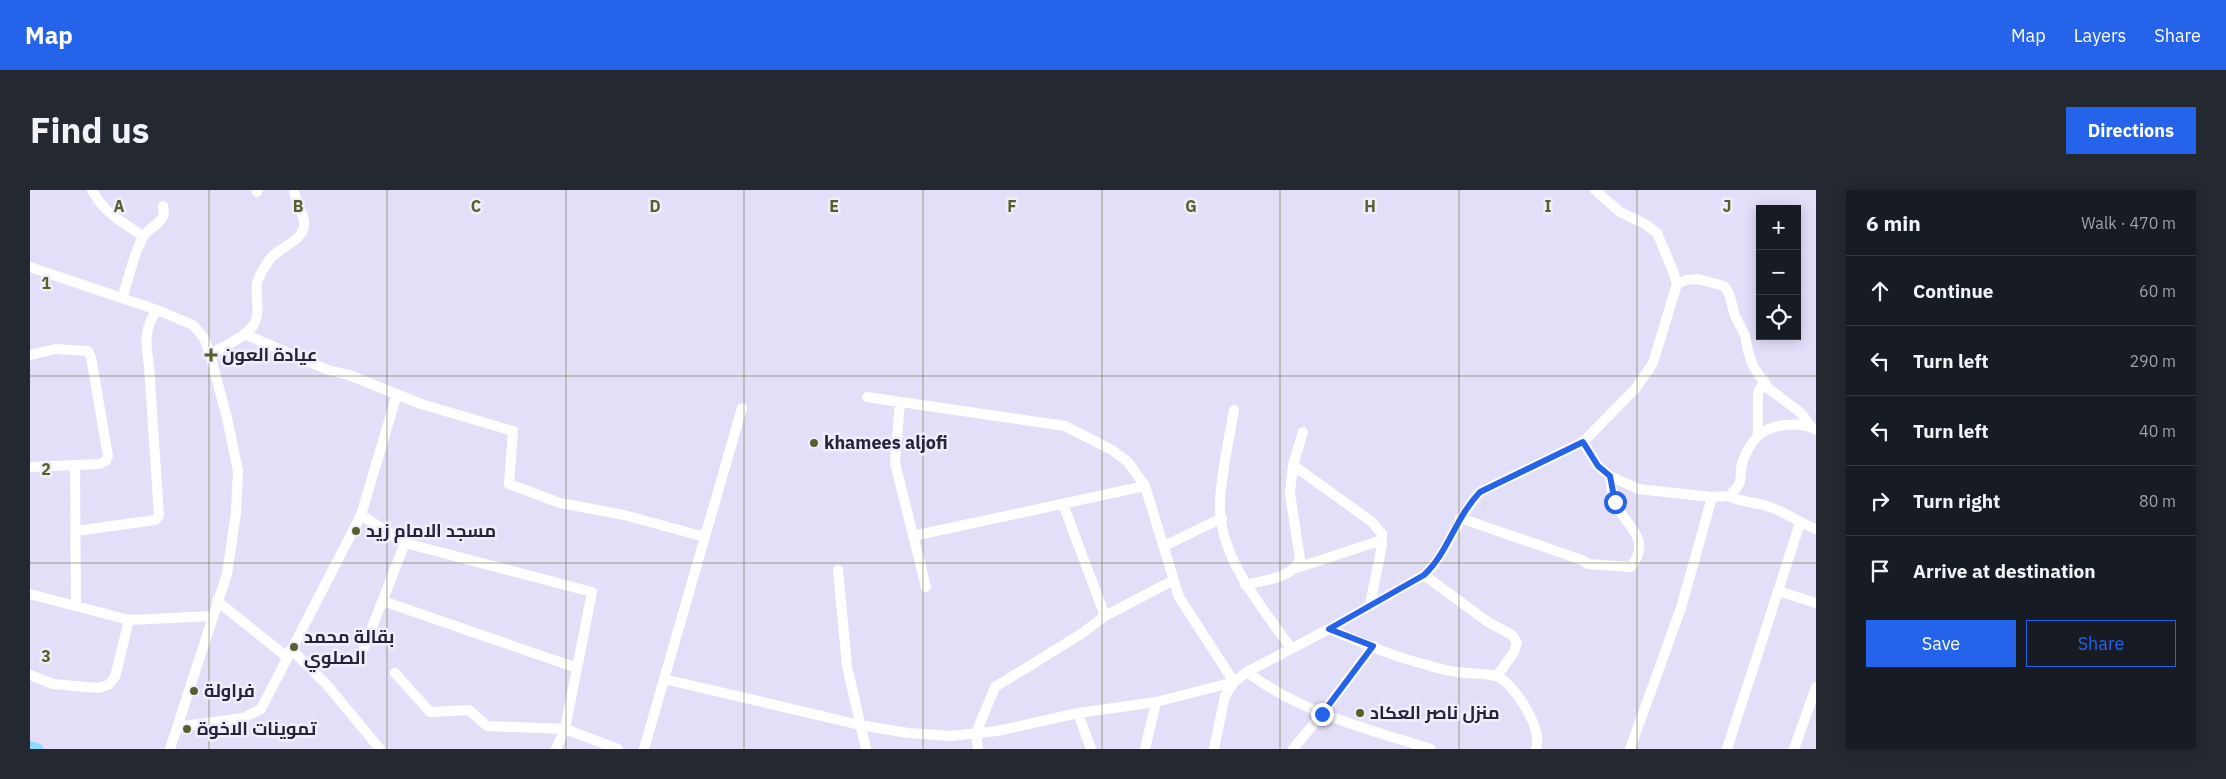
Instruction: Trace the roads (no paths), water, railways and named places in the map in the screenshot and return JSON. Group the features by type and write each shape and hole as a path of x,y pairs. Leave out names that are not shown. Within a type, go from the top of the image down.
{"main road":[{"path":"30,747 37,749"}],"street":[{"path":"92,190 97,201 107,212 143,236"},
{"path":"210,354 251,328 256,320 258,306 257,282 262,270 271,257 303,232 304,216 297,206 294,190"},
{"path":"1214,749 1224,696 1234,682 1247,672 1329,629 1424,575 1436,564 1460,518 1480,492 1583,442 1636,388 1653,363 1677,284 1666,251 1657,233 1645,224 1620,212 1595,190"},
{"path":"122,298 143,236 160,222 164,211 163,206"},
{"path":"30,268 157,310 193,324 204,338 210,354 227,418 238,471 236,513 226,574 170,749"},
{"path":"1677,284 1686,280 1698,279 1724,286 1730,293 1735,316 1745,335 1750,359 1774,393 1801,413 1814,429"},
{"path":"75,530 155,520 159,516 150,366 146,342 146,330 150,319 157,310"},
{"path":"244,334 328,370 349,375 421,404 514,431 509,484 560,503 624,515 705,537"},
{"path":"30,355 55,349 81,349 88,351 92,357 108,456 106,461 99,464 30,467"},
{"path":"1729,496 1739,484 1745,457 1758,434 1758,393 1764,381"},
{"path":"177,727 243,718 261,709 360,515 397,394"},
{"path":"867,397 1065,426 1112,450 1128,462 1145,486 1179,597 1234,682"},
{"path":"900,402 895,462 926,587"},
{"path":"644,749 742,408"},
{"path":"1234,410 1220,502 1224,536 1245,585 1291,648"},
{"path":"1758,434 1767,429 1788,425 1814,429"},
{"path":"1297,568 1300,559 1290,493 1293,465 1303,432"},
{"path":"1583,442 1598,466 1610,476 1638,490 1712,497 1729,496 1739,501 1771,507 1800,523 1816,528"},
{"path":"1293,465 1372,522 1382,534 1370,605"},
{"path":"75,466 76,606"},
{"path":"1460,518 1582,560 1588,564 1631,567 1639,556 1640,546 1637,534 1615,502 1610,476"},
{"path":"913,536 1145,486"},
{"path":"1630,749 1681,608 1712,497"},
{"path":"1063,504 1105,616"},
{"path":"360,515 405,543 592,592 565,729 556,749"},
{"path":"1164,546 1222,518"},
{"path":"1727,749 1800,523"},
{"path":"1245,585 1288,574 1297,568 1382,540"},
{"path":"364,648 405,543"},
{"path":"838,570 847,666 866,749"},
{"path":"1424,575 1488,622 1512,634 1517,642 1514,652 1497,676"},
{"path":"978,749 976,733 995,687 1081,634 1105,616 1174,580"},
{"path":"1778,591 1816,603"},
{"path":"30,594 130,620 213,616"},
{"path":"217,601 289,653 327,685 380,749"},
{"path":"383,601 577,668"},
{"path":"30,675 53,684 98,688 108,685 115,677 130,620"},
{"path":"1329,629 1425,665 1455,672 1497,676 1507,683 1527,709 1538,744 1536,749"},
{"path":"1293,749 1373,646"},
{"path":"1247,672 1267,687 1322,714 1431,749"},
{"path":"395,674 430,712 469,710 487,726 565,729 618,749"},
{"path":"664,678 860,725 908,733 951,736 997,731 1078,713 1156,702 1234,682"},
{"path":"1794,749 1816,687"},
{"path":"1145,749 1156,702"},
{"path":"1078,713 1091,749"}],"place":[{"name":"عيادة العون","path":"211,355"},
{"name":"khamees aljofi","path":"814,443"},
{"name":"مسجد الامام زيد","path":"356,531"},
{"name":"بقالة محمد الصلوي","path":"294,647"},
{"name":"فراولة","path":"194,691"},
{"name":"منزل ناصر العكاد","path":"1360,713"},
{"name":"تموينات الاخوة","path":"187,729"}]}
